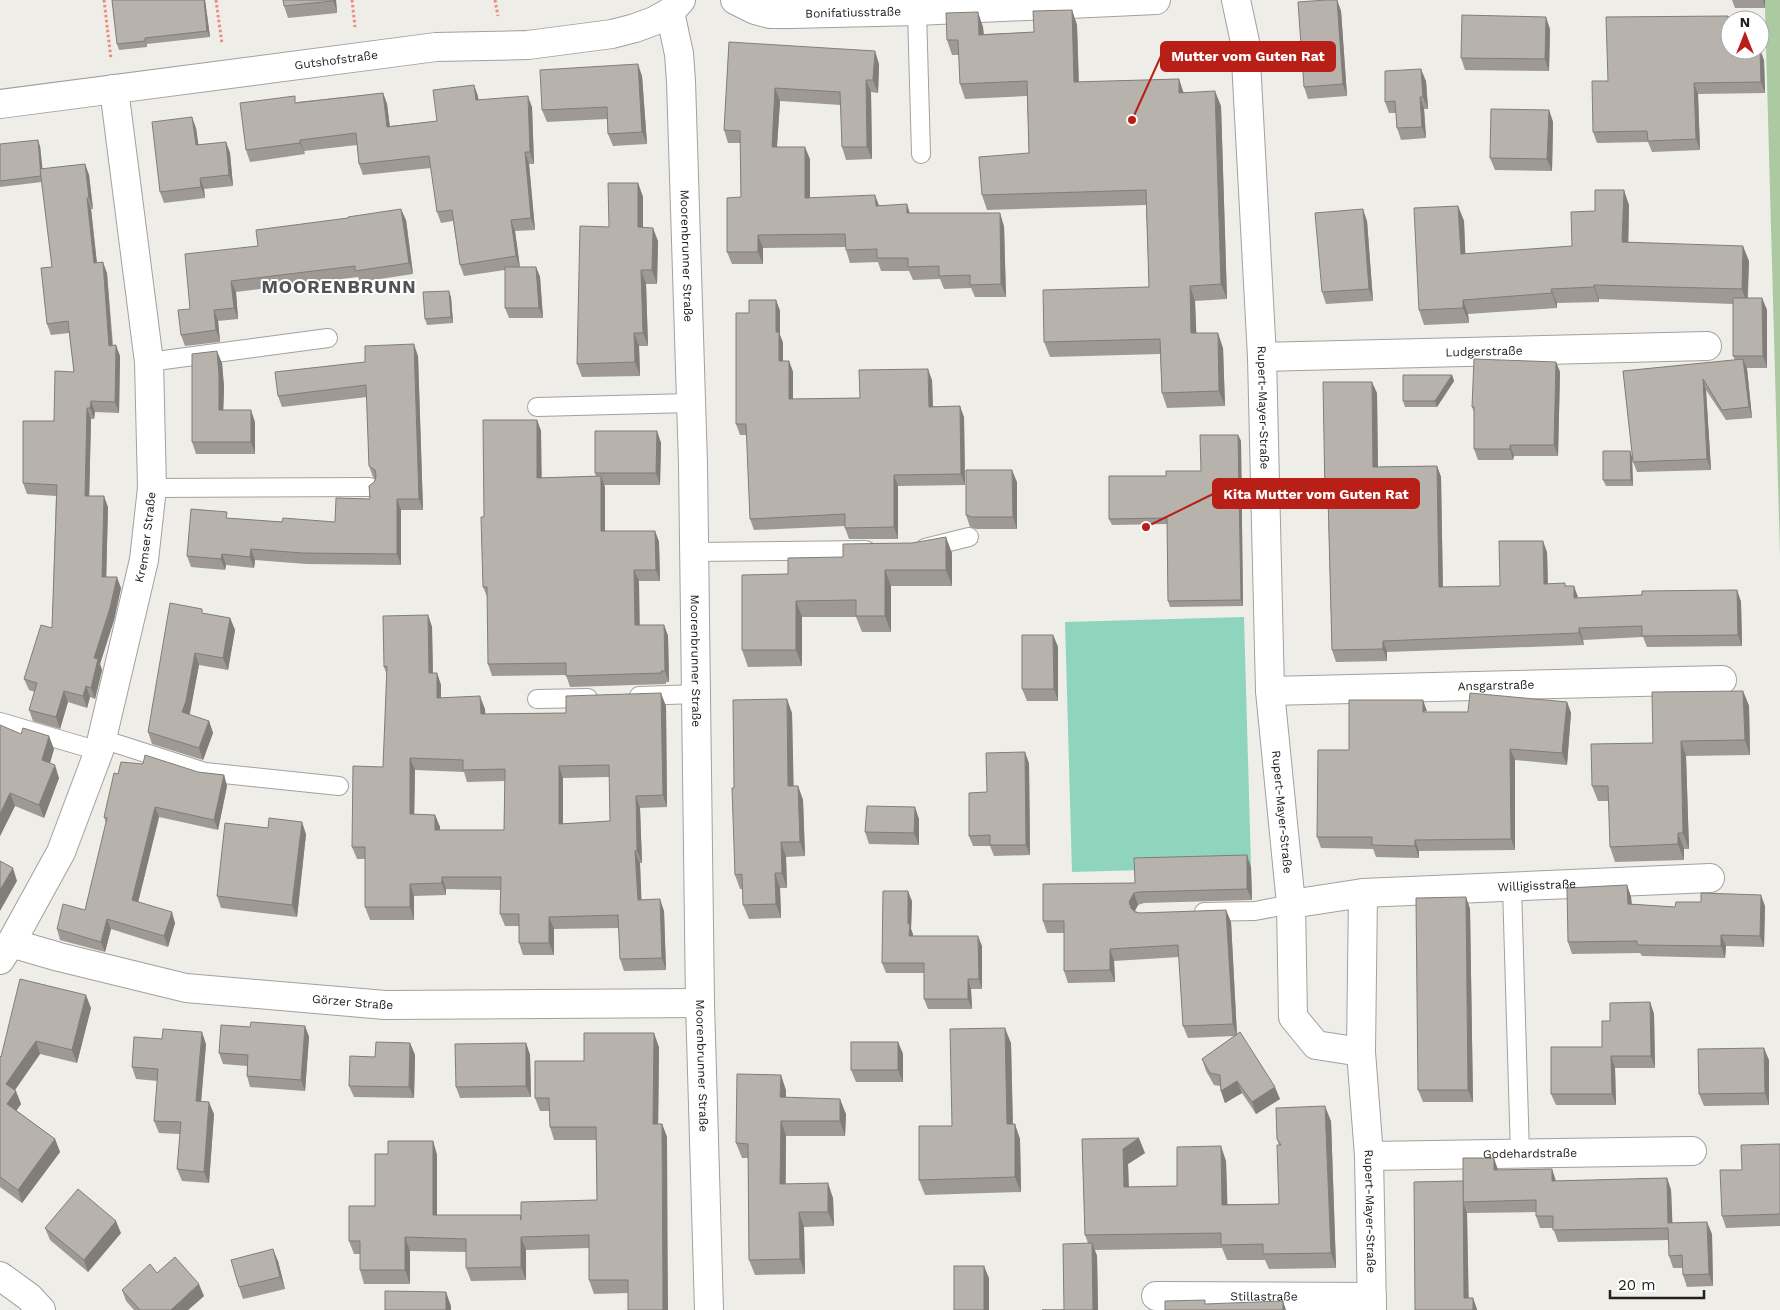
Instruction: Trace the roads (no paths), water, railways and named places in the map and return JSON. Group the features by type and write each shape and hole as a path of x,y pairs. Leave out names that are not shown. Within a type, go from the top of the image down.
{"street":[{"name":"Bonifatiusstraße","path":"734,0 755,10 770,14 917,11 1156,0"},
{"name":"Rupert-Mayer-Straße","path":"1236,0 1245,42 1262,357 1270,691 1291,904 1293,1017 1316,1046 1362,1052"},
{"name":"Gutshofstraße","path":"0,104 436,47 528,45 598,36 635,28 676,6"},
{"name":"Moorenbrunner Straße","path":"676,6 682,81 690,403 694,464 700,1003 709,1310"},
{"name":"Kremser Straße","path":"3,955 61,852 101,745 144,560 152,488 149,362 114,89"},
{"name":"Ludgerstraße","path":"1262,357 1707,346"},
{"name":"Ansgarstraße","path":"1270,691 1722,680"},
{"name":"Willigisstraße","path":"1363,893 1710,878"},
{"name":"Rupert-Mayer-Straße","path":"1363,893 1362,1052 1369,1156 1372,1303"},
{"path":"1291,904 1363,893"},
{"name":"Görzer Straße","path":"3,955 59,957 196,989 385,1004 700,1003"},
{"name":"Godehardstraße","path":"1369,1156 1692,1152"},
{"path":"0,1276 29,1297 41,1310"},
{"name":"Stillastraße","path":"1156,1296 1372,1303"}],"lane":[{"path":"917,11 921,154"},
{"path":"149,362 328,338"},
{"path":"537,406 690,403"},
{"path":"152,488 370,487"},
{"path":"908,549 918,549 969,537"},
{"path":"694,552 878,550"},
{"path":"626,696 696,694"},
{"path":"537,699 607,697"},
{"path":"0,722 101,745 205,772 339,786"},
{"path":"1512,886 1520,1154"},
{"path":"1190,913 1255,911 1291,904"}],"place":[{"name":"Mutter vom Guten Rat","path":"1132,120"},
{"name":"Kita Mutter vom Guten Rat","path":"1146,527"}],"district":[{"name":"MOORENBRUNN","path":"339,286"}]}
